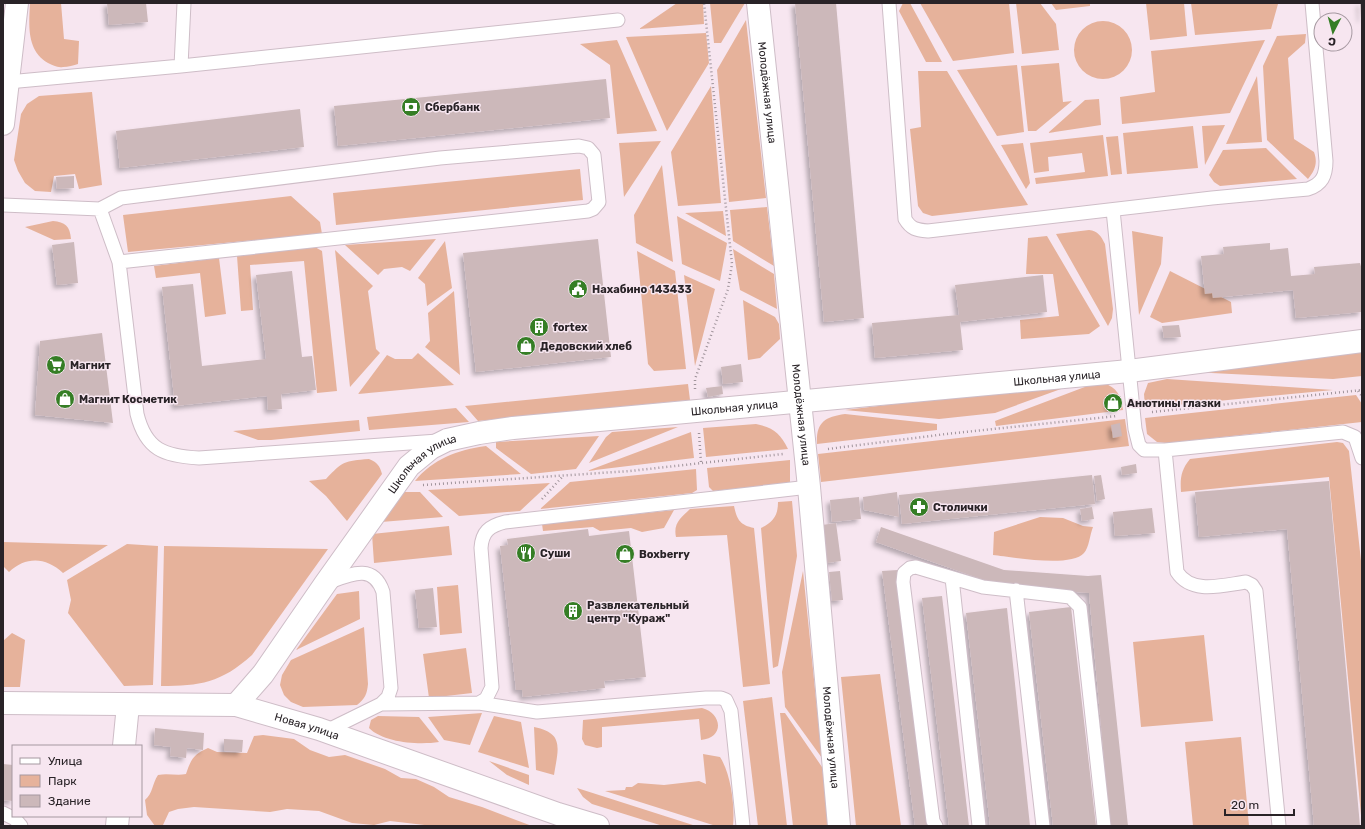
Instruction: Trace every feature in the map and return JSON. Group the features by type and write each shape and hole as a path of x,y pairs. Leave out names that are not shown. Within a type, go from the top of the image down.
{"street":[{"path":"3,120 17,3"},
{"name":"Молодёжная улица","path":"758,3 805,452 839,826"},
{"name":"Школьная улица","path":"236,705 263,674 409,466 420,456 447,440 513,428 1129,371 1362,341"},
{"name":"Новая улица","path":"3,703 236,705 324,732 598,826"},
{"path":"124,745 128,705"}],"lane":[{"path":"181,66 184,3"},
{"path":"889,3 905,219 910,227 928,231 1308,189 1316,186 1323,180 1326,172 1326,161 1312,3"},
{"path":"8,82 181,66 618,20"},
{"path":"3,205 100,209 120,198 440,158 579,146 588,148 594,155 599,202 588,211 119,262"},
{"path":"100,209 119,262 136,414 141,429 156,449 181,457 199,458 447,440"},
{"path":"1113,210 1129,371 1139,446 1144,450 1165,450 1343,432 1356,437 1362,458"},
{"path":"1165,450 1177,572 1182,580 1197,587 1246,582 1252,585 1256,591 1279,826"},
{"path":"479,703 486,699 492,687 481,548 484,533 488,528 505,522 808,487"},
{"path":"936,826 933,820 904,582 904,573 910,568 916,567 983,587 1070,597 1080,606 1104,826"},
{"path":"324,732 381,704 388,697 391,688 383,592 380,584 373,576 365,573 355,573 325,584"},
{"path":"952,578 979,826"},
{"path":"1016,590 1043,826"},
{"path":"381,704 479,703 536,712 721,698 726,700 731,711 743,826"},
{"path":"3,813 15,819 21,826"}],"path":[{"path":"701,463 695,379 728,289 732,264 704,3"},
{"path":"394,487 630,471 805,452 946,434 1362,390"},
{"path":"1358,391 1362,396"}],"green space":[{"path":"30,3 61,3 64,39 79,41 78,64 67,67 57,67 41,58 36,52 32,44 29,28"},
{"path":"677,3 703,3 704,24 639,29"},
{"path":"710,3 745,3 721,43 714,43"},
{"path":"903,3 910,3 942,62 926,62 899,11"},
{"path":"920,3 1009,3 1014,53 953,61"},
{"path":"1016,3 1040,3 1056,24 1059,50 1022,54"},
{"path":"1051,3 1090,3 1090,6 1056,10"},
{"path":"1146,3 1184,3 1187,36 1150,40"},
{"path":"1191,3 1278,4 1271,29 1195,35"},
{"path":"746,20 766,198 729,202 717,70"},
{"path":"1097,21 1109,21 1124,29 1132,44 1132,56 1124,71 1109,79 1097,79 1082,71 1074,56 1074,44 1082,29"},
{"path":"706,33 709,63 667,131 626,37"},
{"path":"1306,34 1305,43 1288,58 1294,139 1314,152 1316,160 1315,166 1308,179 1267,140 1263,66 1277,36"},
{"path":"617,40 657,131 617,134 610,65 580,44"},
{"path":"1265,40 1230,113 1122,124 1120,97 1155,92 1151,51"},
{"path":"1059,63 1063,102 1072,101 1036,131 1028,131 1021,66"},
{"path":"1017,65 1024,132 997,136 957,70"},
{"path":"918,71 947,71 1028,205 932,216 923,213 918,206 910,129 921,127"},
{"path":"1257,76 1262,142 1226,144"},
{"path":"711,86 721,203 678,206 671,152"},
{"path":"92,92 102,185 79,189 75,174 54,176 51,192 35,191 25,183 14,160 21,114 27,104 39,96"},
{"path":"1099,99 1101,125 1048,133 1085,100"},
{"path":"1225,125 1205,165 1202,126"},
{"path":"1193,126 1198,168 1127,174 1123,133"},
{"path":"1103,135 1108,176 1036,184 1035,178 1085,172 1082,153 1048,157 1049,171 1034,173 1030,143"},
{"path":"1118,136 1122,174 1111,175 1106,137"},
{"path":"661,141 624,197 619,143"},
{"path":"1023,143 1030,183 1026,189 1001,145"},
{"path":"1266,148 1297,179 1220,186 1214,182 1209,175 1223,150"},
{"path":"662,165 673,262 636,243 634,215"},
{"path":"580,169 583,200 336,225 333,193"},
{"path":"291,196 320,222 322,234 128,252 123,215"},
{"path":"767,207 774,266 733,241 730,210"},
{"path":"723,211 726,236 685,213"},
{"path":"677,216 727,243 720,281 682,264"},
{"path":"53,221 61,222 68,228 71,239 54,240 25,227"},
{"path":"1089,230 1095,231 1099,234 1105,244 1113,309 1112,318 1108,326 1056,234"},
{"path":"1132,231 1163,237 1161,264 1139,315"},
{"path":"1047,236 1100,326 1089,334 1021,339 1020,320 1059,316 1053,274 1026,274 1028,238"},
{"path":"436,239 410,271 402,267 384,269 378,275 345,245"},
{"path":"445,241 452,288 427,306 425,284 418,278"},
{"path":"315,247 322,251 337,391 317,393 304,261 250,265 253,310 241,311 237,256"},
{"path":"733,249 774,274 777,309 740,290"},
{"path":"335,250 373,286 368,291 376,349 380,353 350,387"},
{"path":"637,251 675,271 686,369 654,371 648,364"},
{"path":"219,258 226,314 205,317 200,273 156,278 154,266"},
{"path":"1170,271 1231,302 1232,313 1162,323 1150,317"},
{"path":"684,275 715,289 695,366"},
{"path":"454,291 460,375 425,347 430,341 428,313"},
{"path":"743,300 775,317 779,324 780,339 760,358 748,360"},
{"path":"1362,351 1362,376 1333,379 1171,371"},
{"path":"418,353 454,385 358,394 387,355 395,359 412,359"},
{"path":"1167,379 1333,390 1145,408 1144,394 1148,383"},
{"path":"1083,381 995,413 939,419 845,410"},
{"path":"1103,383 1112,387 1118,393 1123,410 996,426 995,421 1090,385"},
{"path":"688,384 690,400 478,421 465,406"},
{"path":"1356,395 1362,404 1362,422 1167,443 1157,442 1147,434 1145,418"},
{"path":"456,408 469,422 369,430 367,417"},
{"path":"845,414 937,424 937,430 817,444 818,431 823,422 832,417"},
{"path":"1125,419 1129,446 821,482 818,454"},
{"path":"359,420 360,431 271,440 258,440 233,431"},
{"path":"756,424 772,429 776,432 788,449 706,457 703,428"},
{"path":"678,427 589,463 606,437 612,432"},
{"path":"691,432 694,458 587,471"},
{"path":"599,436 576,469 531,474 496,448 496,442"},
{"path":"1337,442 1343,443 1349,451 1362,570 1362,826 1329,477 1181,492 1182,474 1190,459"},
{"path":"486,446 521,474 415,481 422,473 446,457 465,450"},
{"path":"369,459 378,465 382,474 347,521 326,496 309,481 326,479 340,465 349,461"},
{"path":"790,460 790,483 713,491 709,487 707,468"},
{"path":"696,469 697,490 692,493 540,509 570,482"},
{"path":"550,483 520,511 459,516 428,490"},
{"path":"404,492 420,492 443,517 381,522"},
{"path":"792,501 797,556 778,666 773,668 761,528 772,521 776,515 778,502"},
{"path":"734,506 736,515 740,521 745,525 754,528 770,684 743,687 727,535 676,537 675,532 677,524 690,509"},
{"path":"674,510 664,528 642,532 631,528 600,531 593,527 543,531 542,524"},
{"path":"1040,517 1063,518 1083,526 1093,527 1084,553 1067,560 1055,561 993,555 994,532"},
{"path":"449,526 452,555 374,563 372,534"},
{"path":"3,542 108,545 63,573 50,564 36,560 22,563 9,572 3,566"},
{"path":"127,544 158,546 153,685 124,686 68,613 71,600 67,580"},
{"path":"164,546 328,549 252,655 230,672 210,681 199,684 161,686"},
{"path":"803,571 822,758 785,707 782,672"},
{"path":"458,585 462,633 440,635 437,587"},
{"path":"359,591 360,619 296,650 337,594"},
{"path":"364,627 368,684 365,696 360,703 357,705 303,707 291,702 284,695 280,685 282,675 291,660"},
{"path":"12,633 25,640 20,687 3,687 3,641"},
{"path":"1204,635 1213,721 1141,727 1133,642"},
{"path":"466,648 472,693 429,698 423,654"},
{"path":"880,674 901,826 856,826 841,677"},
{"path":"772,697 787,826 758,826 743,701"},
{"path":"702,708 714,715 717,720 717,730 714,735 709,738 701,740 699,719 602,727 602,747 597,748 585,745 582,739 583,720"},
{"path":"482,713 470,745 444,740 428,717"},
{"path":"780,713 785,713 822,767 830,826 793,826"},
{"path":"378,716 419,717 439,742 412,743 383,737 369,728 371,720"},
{"path":"494,716 521,722 529,768 478,752"},
{"path":"534,727 551,733 555,738 558,750 554,775 536,770"},
{"path":"263,735 294,739 310,750 329,757 345,755 385,769 401,778 416,779 434,787 449,797 482,807 532,826 433,826 390,821 374,825 352,823 319,811 287,809 270,812 194,807 169,812 163,825 155,826 147,815 145,800 150,794 158,775 186,774 196,755 208,748 217,752 247,753 254,736"},
{"path":"1241,737 1249,826 1193,826 1185,742"},
{"path":"703,754 720,757 724,764 731,790 733,826 716,826 605,791 625,790 626,787 632,787 638,783 664,785 699,781 706,784"},
{"path":"489,761 529,775 529,785 507,775"},
{"path":"577,788 696,826 663,826 592,804 583,797"}],"building":[{"path":"107,3 146,3 148,22 109,25"},
{"path":"795,3 836,3 864,318 824,322"},
{"path":"1360,3 1362,3 1362,19 1361,19"},
{"path":"606,79 610,118 338,146 334,106"},
{"path":"300,109 304,147 120,168 116,131"},
{"path":"74,176 74,188 57,189 56,177"},
{"name":"fortex","path":"598,239 611,357 476,372 463,253"},
{"path":"74,242 78,283 57,285 52,245"},
{"path":"1270,243 1270,250 1288,248 1291,276 1315,274 1314,267 1360,263 1362,270 1362,312 1296,318 1293,290 1213,298 1212,293 1205,294 1201,256 1224,254 1223,247"},
{"path":"292,271 302,357 312,356 316,390 281,394 282,409 268,410 267,396 175,406 162,287 193,284 202,366 266,359 256,275"},
{"path":"1043,275 1047,312 960,322 963,350 875,358 872,323 959,315 955,285"},
{"path":"1179,325 1181,337 1164,338 1162,326"},
{"path":"102,333 113,423 35,415 40,341"},
{"path":"741,364 743,382 723,384 721,367"},
{"path":"722,386 723,394 708,397 706,388"},
{"name":"Анютины глазки","path":"1117,396 1119,408 1110,410 1108,398"},
{"path":"1120,423 1122,436 1113,438 1111,425"},
{"path":"1136,464 1137,473 1122,475 1121,467"},
{"path":"1092,475 1095,504 902,524 899,495"},
{"path":"1101,475 1105,499 1097,501 1094,476"},
{"path":"1329,481 1360,826 1314,826 1287,529 1199,537 1195,492"},
{"path":"897,492 899,517 864,510 863,497"},
{"path":"859,497 861,519 832,522 830,500"},
{"path":"1092,507 1094,519 1082,521 1080,509"},
{"path":"1152,508 1155,533 1115,536 1113,512"},
{"path":"836,523 841,561 827,563 822,525"},
{"path":"881,527 1004,570 1088,576 1101,575 1128,826 1110,826 1089,593 1001,586 876,542"},
{"name":"Развлекательный центр \"Кураж\"","path":"588,529 589,536 629,531 646,677 604,681 605,688 523,697 522,690 516,690 500,546 508,545 507,539"},
{"path":"898,570 931,826 915,826 882,571"},
{"path":"840,571 843,600 832,601 829,572"},
{"path":"433,588 437,627 419,628 415,590"},
{"path":"942,596 969,826 949,826 922,598"},
{"path":"1071,607 1096,826 1053,826 1029,612"},
{"path":"1007,608 1030,826 990,826 966,613"},
{"path":"155,728 204,733 203,750 187,748 186,758 170,756 171,747 154,745"},
{"path":"224,739 243,740 242,752 224,751"},
{"path":"3,764 12,765 12,801 3,800"}],"place":[{"name":"Сбербанк","path":"411,107"},
{"name":"Нахабино 143433","path":"578,289"},
{"name":"fortex","path":"539,327"},
{"name":"Дедовский хлеб","path":"526,346"},
{"name":"Магнит","path":"56,365"},
{"name":"Магнит Косметик","path":"65,399"},
{"name":"Анютины глазки","path":"1113,403"},
{"name":"Столички","path":"919,507"},
{"name":"Суши","path":"526,553"},
{"name":"Boxberry","path":"625,554"},
{"name":"Развлекательный центр \"Кураж\"","path":"573,611"}]}
